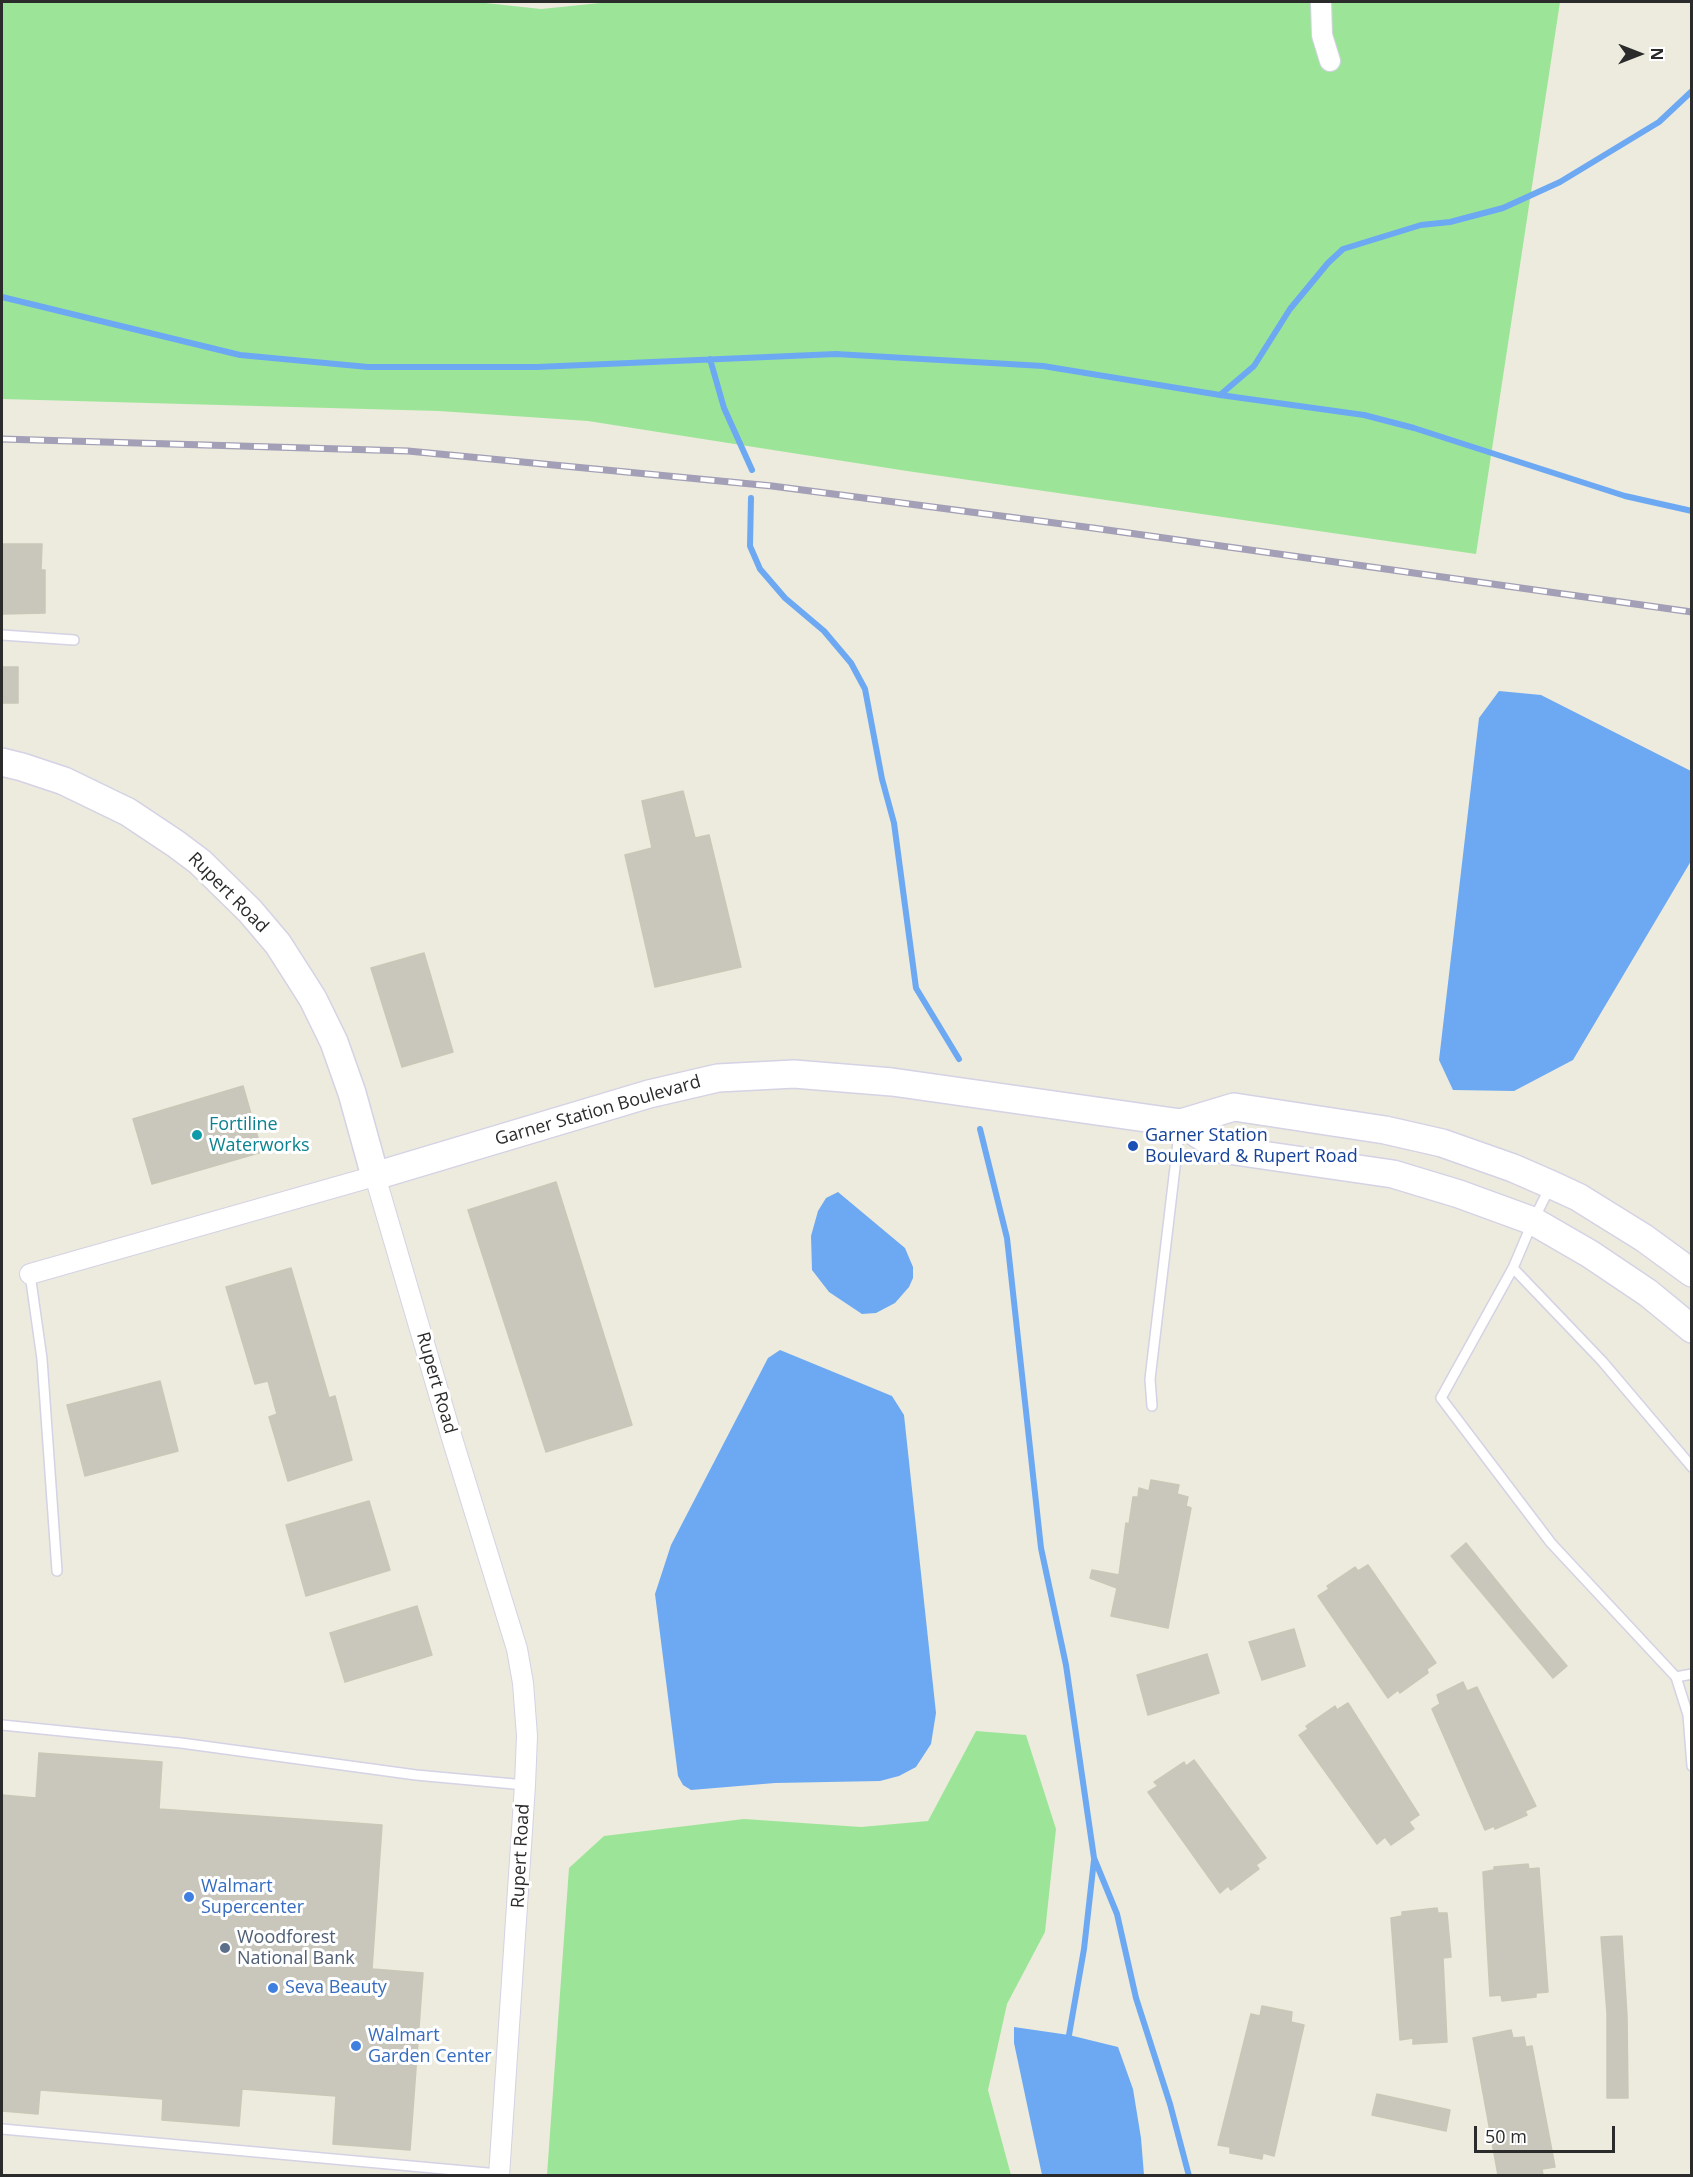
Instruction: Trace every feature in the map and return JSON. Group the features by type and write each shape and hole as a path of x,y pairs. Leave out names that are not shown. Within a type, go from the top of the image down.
{"street":[{"path":"1321,2 1322,35 1330,61"},
{"name":"Rupert Road","path":"2,762 64,781 128,812 200,862 250,910 278,944 313,999 334,1042 352,1093 451,1435 517,1649 523,1683 527,1736 525,1785 499,2175"},
{"name":"Garner Station Boulevard","path":"30,1274 375,1176 649,1094 718,1078 794,1074 892,1082 1181,1123 1234,1107 1385,1130 1442,1143 1513,1168 1578,1197 1644,1238 1692,1273"},
{"name":"Garner Station Boulevard","path":"1181,1123 1221,1149 1393,1174 1459,1194 1533,1221 1590,1254 1648,1293 1692,1329"}],"lane":[{"path":"2,635 74,640"},
{"path":"1152,1407 1150,1379 1181,1123"},
{"path":"1552,1185 1533,1221 1514,1268 1441,1398 1551,1543 1676,1677 1688,1715 1692,1766"},
{"path":"1514,1268 1602,1361 1692,1467"},
{"path":"30,1274 42,1359 57,1571"},
{"path":"1676,1677 1692,1674"},
{"path":"2,1725 181,1743 416,1775 525,1785"},
{"path":"2,2129 499,2175"}],"green space":[{"path":"2,2 476,2 541,9 610,2 1560,2 1476,554 907,471 588,421 439,411 2,399"},
{"path":"976,1731 1026,1735 1056,1829 1045,1932 1007,2004 988,2090 1011,2175 547,2175 569,1868 604,1836 744,1819 861,1827 928,1821"}],"water":[{"path":"1499,691 1541,695 1691,771 1691,861 1573,1060 1514,1091 1453,1090 1439,1060 1479,718"},
{"path":"838,1192 905,1248 913,1267 913,1278 909,1287 895,1303 876,1313 862,1314 829,1292 812,1270 811,1236 818,1211 826,1198"},
{"path":"780,1350 892,1396 904,1415 936,1713 931,1744 916,1767 899,1776 880,1781 775,1783 691,1790 683,1785 678,1776 655,1594 671,1545 768,1358"},
{"path":"1014,2027 1069,2035 1118,2047 1133,2089 1144,2175 1042,2175 1014,2043"}],"building":[{"path":"2,544 42,544 41,570 45,570 45,613 2,614"},
{"path":"2,667 18,667 18,703 2,703"},
{"path":"683,791 695,838 709,835 741,967 655,987 625,855 652,848 642,801"},
{"path":"424,953 453,1052 402,1067 371,968"},
{"name":"Fortiline Waterworks","path":"243,1086 262,1152 152,1184 133,1119"},
{"path":"556,1182 632,1425 546,1452 468,1210"},
{"path":"291,1268 329,1398 335,1396 352,1460 288,1481 269,1417 277,1414 268,1381 255,1384 226,1287"},
{"path":"160,1381 178,1451 85,1476 67,1405"},
{"path":"1151,1480 1179,1485 1177,1494 1188,1497 1186,1506 1191,1508 1168,1628 1111,1616 1117,1588 1090,1578 1092,1570 1119,1575 1126,1523 1129,1524 1133,1497 1138,1497 1139,1488 1149,1491"},
{"path":"369,1501 390,1570 306,1596 286,1525"},
{"path":"1466,1543 1567,1666 1553,1678 1451,1556"},
{"path":"1368,1565 1436,1663 1427,1669 1428,1673 1400,1693 1398,1690 1388,1698 1318,1596 1329,1589 1327,1586 1355,1567 1358,1571"},
{"path":"417,1606 432,1655 345,1682 330,1633"},
{"path":"1294,1629 1305,1666 1262,1680 1249,1642"},
{"path":"1207,1654 1219,1693 1148,1715 1137,1675"},
{"path":"1463,1682 1467,1691 1477,1687 1536,1806 1525,1811 1527,1815 1495,1829 1494,1826 1485,1830 1432,1709 1440,1704 1437,1695"},
{"path":"1348,1703 1419,1815 1409,1822 1414,1829 1391,1845 1385,1837 1377,1844 1299,1735 1308,1729 1306,1726 1335,1706 1337,1710"},
{"name":"Walmart Supercenter","path":"39,1753 162,1762 159,1809 382,1825 372,1969 423,1973 410,2150 333,2144 336,2096 242,2089 239,2126 162,2120 163,2099 40,2090 38,2114 2,2111 2,1795 36,1798"},
{"path":"1194,1760 1266,1858 1256,1865 1259,1869 1231,1890 1228,1886 1220,1893 1148,1792 1158,1786 1154,1782 1184,1762 1186,1766"},
{"path":"1528,1864 1529,1869 1539,1868 1548,1992 1536,1993 1536,1997 1502,2001 1501,1995 1490,1996 1483,1872 1494,1870 1494,1867"},
{"path":"1437,1908 1438,1913 1447,1913 1451,1957 1443,1958 1447,2042 1413,2044 1413,2038 1400,2040 1391,1918 1402,1916 1402,1912"},
{"path":"1622,1936 1627,2016 1628,2098 1607,2098 1607,2013 1601,1937"},
{"path":"1262,2006 1292,2012 1291,2022 1304,2025 1274,2156 1263,2153 1262,2159 1230,2153 1230,2147 1218,2145 1251,2014 1260,2016"},
{"path":"1511,2030 1513,2038 1524,2037 1526,2047 1532,2046 1555,2167 1542,2169 1543,2175 1498,2175 1473,2038"},
{"path":"1377,2094 1450,2110 1446,2131 1372,2115"}],"waterway":[{"path":"1220,395 1254,366 1290,309 1328,263 1343,249 1421,225 1450,222 1503,208 1560,182 1659,122 1692,91"},
{"path":"2,297 240,355 368,367 537,367 836,354 1043,366 1220,395 1364,415 1414,428 1625,496 1692,511"},
{"path":"710,359 724,408 752,470"},
{"path":"751,498 750,546 760,569 785,598 824,631 851,663 865,689 882,779 894,823 916,988 959,1059"},
{"path":"980,1129 1007,1238 1041,1548 1066,1665 1094,1858 1117,1914 1136,1998 1170,2104 1189,2176"},
{"path":"1069,2035 1084,1949 1094,1860"}],"railway":[{"path":"2,439 408,451 772,486 1093,528 1692,612"}],"place":[{"name":"Fortiline Waterworks","path":"197,1135"},
{"name":"Garner Station Boulevard & Rupert Road","path":"1133,1146"},
{"name":"Walmart Supercenter","path":"189,1897"},
{"name":"Woodforest National Bank","path":"225,1948"},
{"name":"Seva Beauty","path":"273,1988"},
{"name":"Walmart Garden Center","path":"356,2046"}]}
